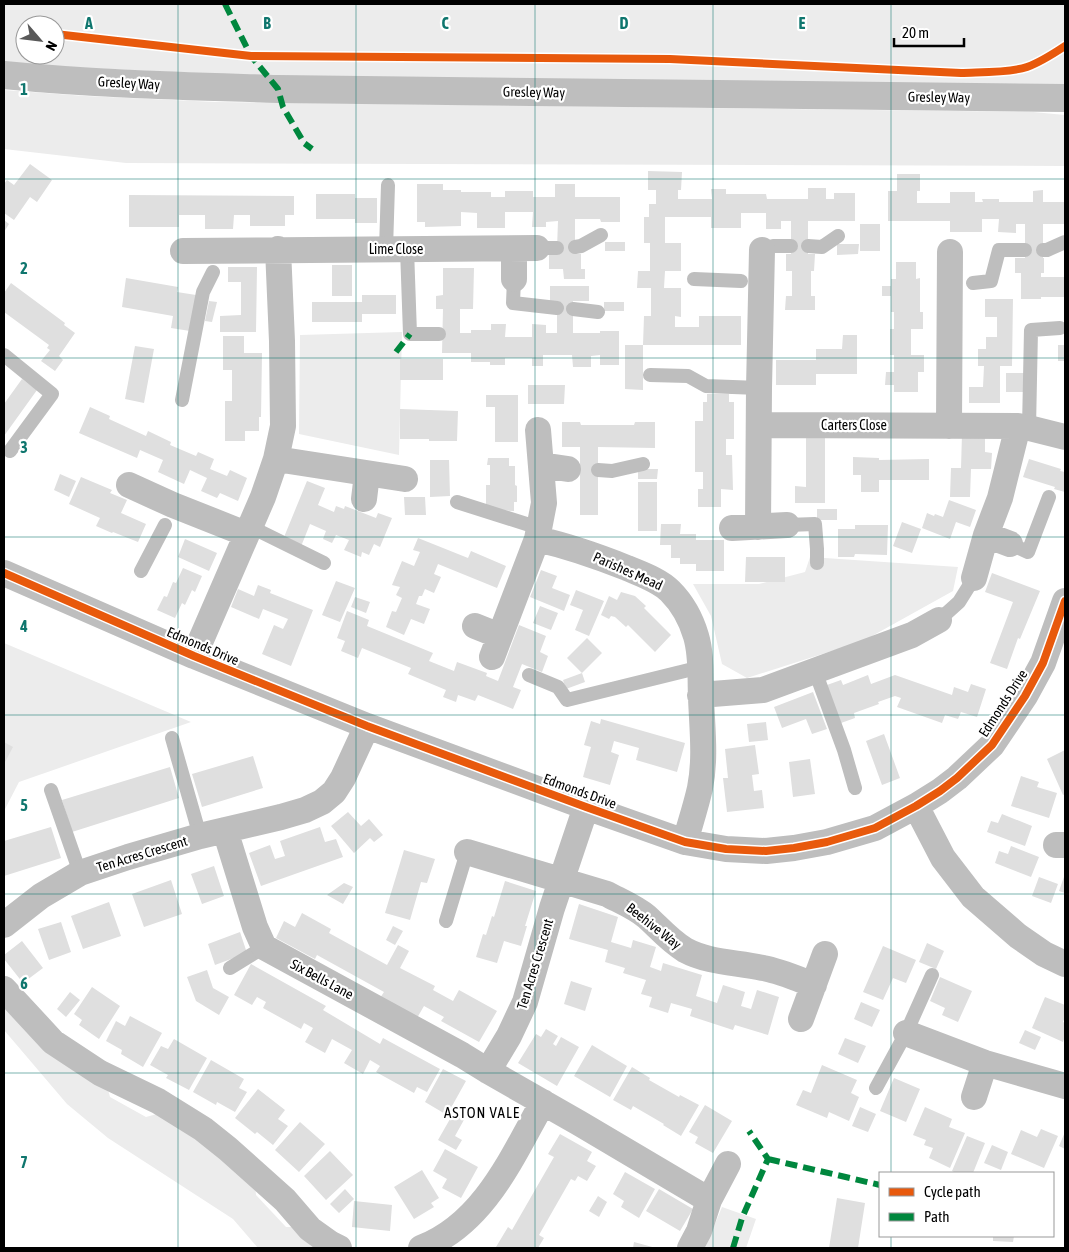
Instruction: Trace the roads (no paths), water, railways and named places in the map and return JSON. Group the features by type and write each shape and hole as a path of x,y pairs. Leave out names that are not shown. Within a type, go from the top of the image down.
{"street":[{"name":"Gresley Way","path":"4,75 59,80 278,89 1065,98"},
{"name":"Lime Close","path":"183,251 213,261 278,249 536,248 514,279"},
{"path":"194,656 262,497 276,458 283,426 278,249"},
{"path":"758,527 759,388 751,281 762,250"},
{"path":"949,426 961,283 950,252"},
{"name":"Carters Close","path":"760,425 1023,427 1065,437"},
{"path":"974,578 998,540 1000,498 1023,427"},
{"path":"475,626 496,646 538,533 544,503 538,430"},
{"path":"276,458 366,486 405,479"},
{"path":"541,466 574,469"},
{"path":"129,485 169,515 248,530"},
{"path":"732,528 787,526"},
{"name":"Parishes Mead","path":"538,533 655,581 668,590 681,603 692,624 697,638 700,667 704,755 700,787 684,842"},
{"name":"Edmonds Drive","path":"4,573 194,656 367,726 586,807 684,842 726,849 756,851 794,848 826,842 875,828 940,792 992,745 1025,696 1043,664 1065,600"},
{"path":"700,695 763,690 815,671 917,645 939,620"},
{"name":"Ten Acres Crescent","path":"4,925 41,896 80,873 200,836 305,810 322,802 334,792 343,778 367,726"},
{"path":"916,806 943,858 973,897 1018,936 1044,954 1065,964"},
{"name":"Ten Acres Crescent","path":"488,1071 512,1030 525,1002 561,880 586,807"},
{"path":"225,830 264,947"},
{"name":"Beehive Way","path":"467,852 607,894 646,916 671,940 685,950 718,962 766,968 814,985"},
{"name":"Six Bells Lane","path":"264,947 488,1071"},
{"path":"801,1019 825,954"},
{"path":"4,989 53,1042 100,1074 158,1101 203,1130 228,1149 285,1200 310,1229 339,1248"},
{"path":"906,1033 985,1064 1065,1086"},
{"path":"974,1097 985,1064"},
{"path":"488,1071 709,1200"},
{"path":"421,1248 444,1236 462,1223 480,1205 494,1188 505,1170 542,1102"},
{"path":"690,1248 700,1231 709,1200 728,1164"}],"lane":[{"path":"388,185 410,334 439,334"},
{"path":"575,247 581,246 601,235"},
{"path":"808,246 822,247 838,236"},
{"path":"1043,250 1065,242"},
{"path":"762,250 773,246 791,246"},
{"path":"961,283 991,281 999,250 1025,250"},
{"path":"182,400 203,292 213,261"},
{"path":"514,279 513,303 557,308"},
{"path":"694,279 751,281"},
{"path":"573,309 598,312"},
{"path":"1023,427 1031,330 1060,328"},
{"path":"4,355 52,394 10,451"},
{"path":"650,375 688,376 706,386 759,388"},
{"path":"598,470 612,471 643,464"},
{"path":"998,540 1028,552 1049,497"},
{"path":"456,502 538,533"},
{"path":"141,571 169,515"},
{"path":"787,526 815,524 817,563"},
{"path":"248,530 324,563"},
{"path":"939,620 958,602 974,578"},
{"path":"529,674 558,687 567,700 700,667"},
{"path":"815,671 844,750 855,788"},
{"path":"172,738 200,836"},
{"path":"51,790 80,873"},
{"path":"446,921 467,852"},
{"path":"230,968 264,947"},
{"path":"876,1088 906,1033 932,975"}],"district":[{"name":"ASTON VALE","path":"482,1113"}]}
